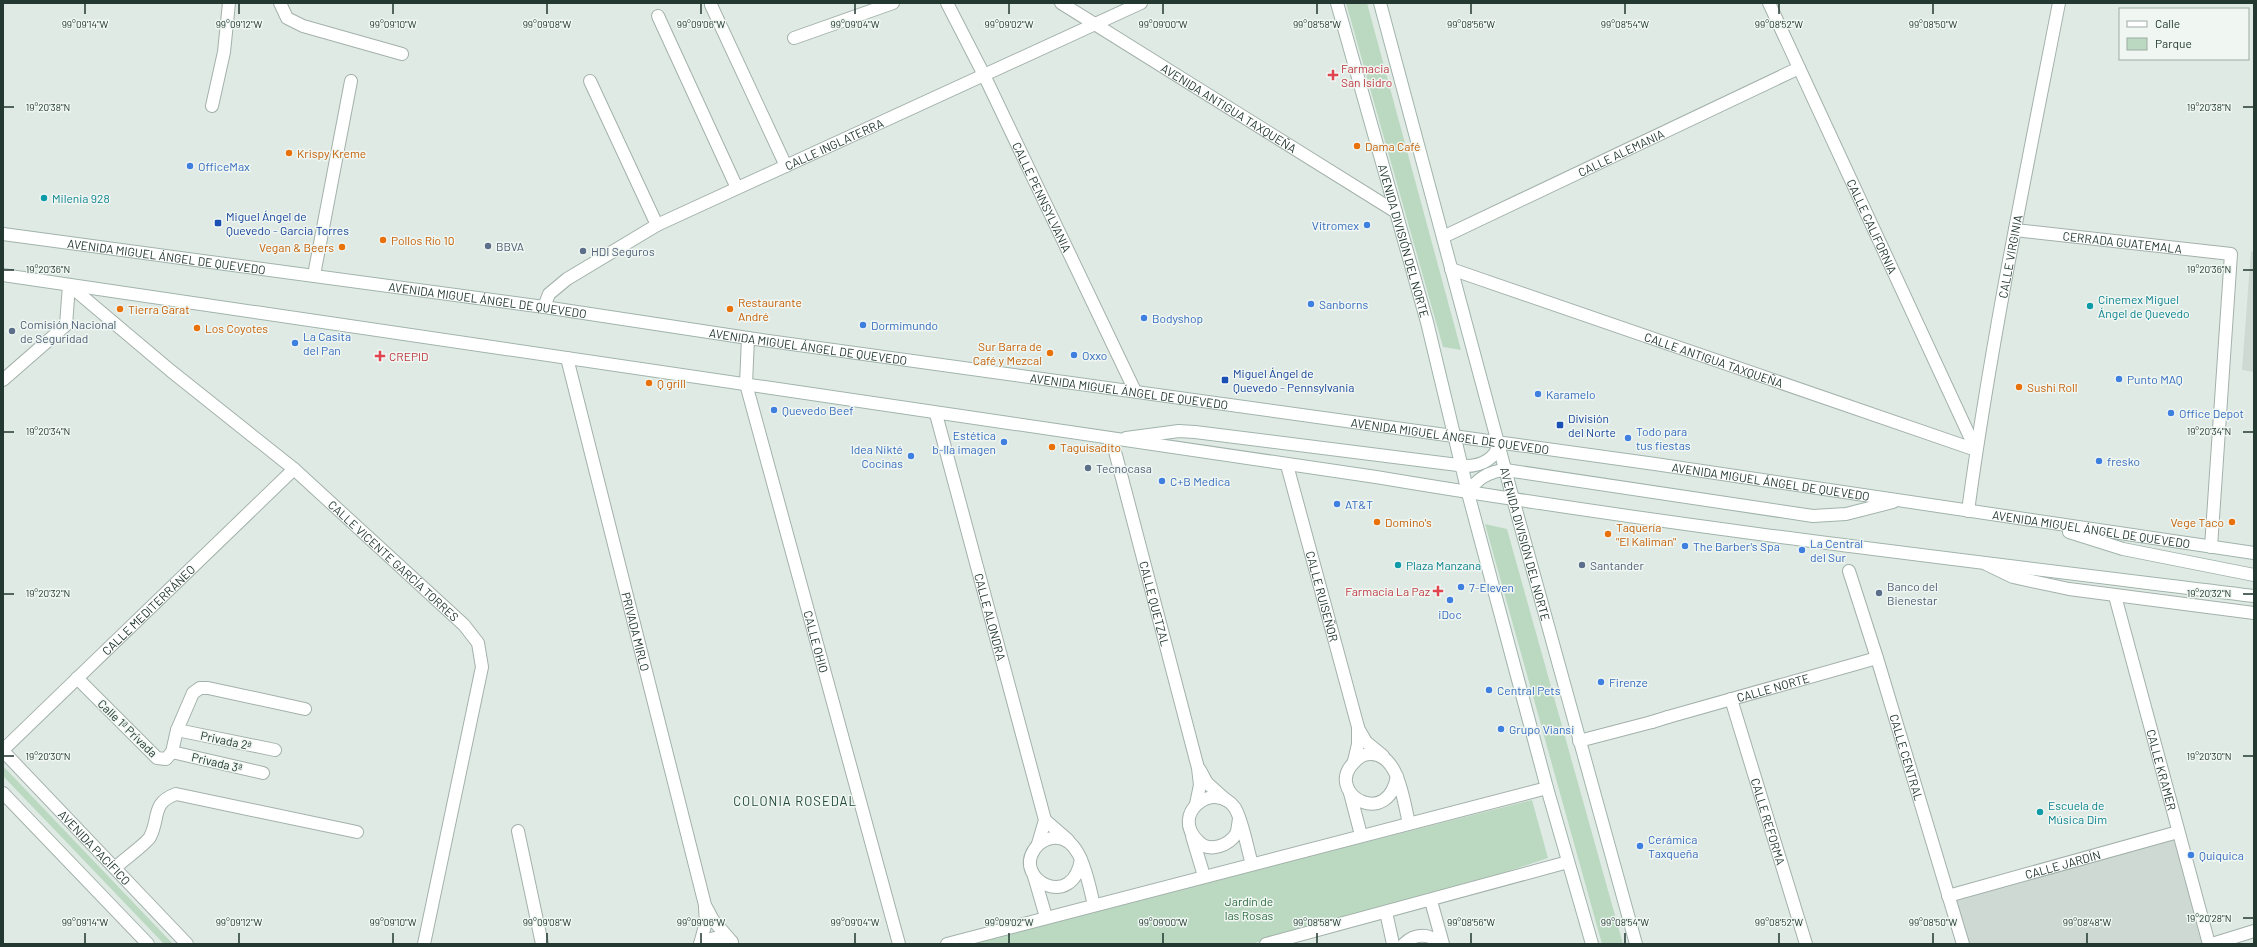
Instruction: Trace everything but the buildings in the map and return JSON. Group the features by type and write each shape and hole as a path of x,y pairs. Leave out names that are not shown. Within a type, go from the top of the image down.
{"street":[{"path":"212,106 224,52 229,3"},
{"path":"280,3 287,18 303,26 402,54"},
{"path":"794,38 893,3"},
{"name":"CALLE PENNSYLVANIA","path":"947,3 984,75 1135,391"},
{"name":"AVENIDA ANTIGUA TAXQUEÑA","path":"1061,3 1396,212"},
{"name":"CALLE INGLATERRA","path":"544,307 549,294 567,279 657,225 1141,3"},
{"name":"AVENIDA DIVISIÓN DEL NORTE","path":"1337,3 1396,212 1546,788 1592,944"},
{"name":"AVENIDA DIVISIÓN DEL NORTE","path":"1380,3 1513,499 1636,944"},
{"name":"CALLE CALIFORNIA","path":"1768,3 1976,450"},
{"name":"CALLE VIRGINIA","path":"1968,511 1976,450 2015,230 2059,3"},
{"path":"711,4 786,166"},
{"path":"658,16 737,188"},
{"name":"CALLE ALEMANIA","path":"1443,237 1799,68"},
{"path":"314,275 351,81"},
{"path":"590,81 657,225"},
{"name":"CERRADA GUATEMALA","path":"2015,230 2231,254 2211,547"},
{"name":"AVENIDA MIGUEL ÁNGEL DE QUEVEDO","path":"3,234 544,307 748,338 1135,391 1898,500 2254,553"},
{"name":"CALLE ANTIGUA TAXQUEÑA","path":"1452,269 1976,450"},
{"path":"3,275 746,384 936,414 1468,493 1841,546 2254,596"},
{"path":"3,380 66,325 69,285"},
{"name":"CALLE VICENTE GARCÍA TORRES","path":"69,285 171,371 294,469 464,625 478,643 482,667 424,944"},
{"name":"CALLE OHIO","path":"748,338 746,384 899,944"},
{"name":"PRIVADA MIRLO","path":"567,358 705,905 706,922 700,944"},
{"name":"CALLE ALONDRA","path":"936,414 1045,820"},
{"path":"1112,440 1173,431 1195,432 1474,466 1485,462 1496,452 1499,443"},
{"name":"CALLE QUETZAL","path":"1112,440 1198,768 1200,786 1196,804"},
{"name":"CALLE RUISEÑOR","path":"1287,465 1358,727 1366,742 1385,758"},
{"name":"CALLE MEDITERRÁNEO","path":"3,750 294,469"},
{"path":"1468,493 1485,475 1506,470 1813,516 1846,514 1898,500"},
{"path":"2029,520 2124,549 2254,575"},
{"path":"1981,562 2013,577 2115,596 2254,613"},
{"name":"CALLE CENTRAL","path":"1849,571 1877,658 1962,944"},
{"name":"CALLE KRAMER","path":"2115,596 2209,944"},
{"name":"CALLE NORTE","path":"1579,741 1668,718 1877,658"},
{"name":"Calle 1ª Privada","path":"77,678 157,758 166,759 172,752 177,730 193,693 200,688 208,688 305,709"},
{"name":"CALLE REFORMA","path":"1731,699 1806,944"},
{"name":"CALLE RUISEÑOR","path":"1354,761 1358,744 1358,727"},
{"name":"Privada 2ª","path":"177,730 275,750"},
{"name":"AVENIDA PACÍFICO","path":"3,750 187,944"},
{"name":"Privada 3ª","path":"172,752 263,773"},
{"path":"1361,835 1346,781 1348,770 1354,761 1363,755 1374,754 1385,758 1393,766 1409,823"},
{"name":"CALLE QUETZAL","path":"1198,768 1207,783 1227,801"},
{"path":"1349,792 1359,801 1372,804 1386,800 1394,790 1397,776"},
{"path":"947,944 1546,788"},
{"path":"3,793 148,944"},
{"path":"115,868 150,838 157,810 161,802 176,794 356,832"},
{"path":"1204,876 1191,834 1189,818 1196,804 1211,798 1227,801 1235,809 1252,864"},
{"path":"1191,834 1201,844 1214,847 1228,843 1236,832 1239,819"},
{"path":"1046,917 1030,864 1032,854 1038,844 1045,820 1077,849 1094,905"},
{"path":"518,831 543,943"},
{"name":"CALLE JARDÍN","path":"1948,896 2178,832"},
{"path":"1038,844 1047,839 1053,838 1069,841"},
{"path":"1033,875 1043,884 1057,888 1070,884 1079,873 1081,859"},
{"path":"1266,944 1568,862"},
{"path":"1431,900 1442,944"},
{"name":"PRIVADA MIRLO","path":"705,905 713,920 732,942"},
{"path":"1386,912 1393,944"},
{"path":"2212,944 2254,931"},
{"path":"1404,944 1414,937 1425,936 1436,939 1442,944"},
{"path":"700,944 709,938 720,937 732,942"}],"shaded area":[{"path":"2251,251 2254,252 2254,372 2242,370"},
{"path":"2177,833 2209,944 1963,944 1948,896"}],"green space":[{"path":"1346,3 1367,3 1461,350 1443,347"},
{"path":"1485,524 1507,529 1623,944 1602,944"},
{"path":"5,768 173,944 164,944 3,776 3,770"},
{"name":"Jardín de las Rosas","path":"1532,800 1548,858 1434,896 1251,944 962,944"}],"place":[{"name":"Farmacia San Isidro","path":"1333,75"},
{"name":"Dama Café","path":"1357,146"},
{"name":"Krispy Kreme","path":"289,153"},
{"name":"OfficeMax","path":"190,166"},
{"name":"Milenia 928","path":"44,198"},
{"name":"Miguel Ángel de Quevedo - Garcia Torres","path":"218,223"},
{"name":"Vitromex","path":"1367,225"},
{"name":"Pollos Río 10","path":"383,240"},
{"name":"BBVA","path":"488,246"},
{"name":"Vegan & Beers","path":"342,247"},
{"name":"HDI Seguros","path":"583,251"},
{"name":"Sanborns","path":"1311,304"},
{"name":"Cinemex Miguel Ángel de Quevedo","path":"2090,306"},
{"name":"Tierra Garat","path":"120,309"},
{"name":"Restaurante André","path":"730,309"},
{"name":"Bodyshop","path":"1144,318"},
{"name":"Dormimundo","path":"863,325"},
{"name":"Los Coyotes","path":"197,328"},
{"name":"Comisión Nacional de Seguridad","path":"12,331"},
{"name":"La Casita del Pan","path":"295,343"},
{"name":"Sur Barra de Café y Mezcal","path":"1050,353"},
{"name":"Oxxo","path":"1074,355"},
{"name":"CREPID","path":"380,356"},
{"name":"Punto MAQ","path":"2119,379"},
{"name":"Miguel Ángel de Quevedo - Pennsylvania","path":"1225,380"},
{"name":"Q grill","path":"649,383"},
{"name":"Sushi Roll","path":"2019,387"},
{"name":"Karamelo","path":"1538,394"},
{"name":"Quevedo Beef","path":"774,410"},
{"name":"Office Depot","path":"2171,413"},
{"name":"División del Norte","path":"1560,425"},
{"name":"Todo para tus fiestas","path":"1628,438"},
{"name":"Estética b-lla imagen","path":"1004,442"},
{"name":"Taguisadito","path":"1052,447"},
{"name":"Idea Nikté Cocinas","path":"911,456"},
{"name":"fresko","path":"2099,461"},
{"name":"Tecnocasa","path":"1088,468"},
{"name":"C+B Medica","path":"1162,481"},
{"name":"AT&T","path":"1337,504"},
{"name":"Domino's","path":"1377,522"},
{"name":"Vege Taco","path":"2232,522"},
{"name":"Taquería \"El Kaliman\"","path":"1608,534"},
{"name":"The Barber's Spa","path":"1685,546"},
{"name":"La Central del Sur","path":"1802,550"},
{"name":"Plaza Manzana","path":"1398,565"},
{"name":"Santander","path":"1582,565"},
{"name":"7-Eleven","path":"1461,587"},
{"name":"Farmacia La Paz","path":"1438,591"},
{"name":"Banco del Bienestar","path":"1879,593"},
{"name":"iDoc","path":"1450,600"},
{"name":"Firenze","path":"1601,682"},
{"name":"Central Pets","path":"1489,690"},
{"name":"Grupo Viansi","path":"1501,729"},
{"name":"Escuela de Música Dim","path":"2040,812"},
{"name":"Cerámica Taxqueña","path":"1640,846"},
{"name":"Quiquica","path":"2191,855"}],"district":[{"name":"COLONIA ROSEDAL","path":"795,801"}]}
